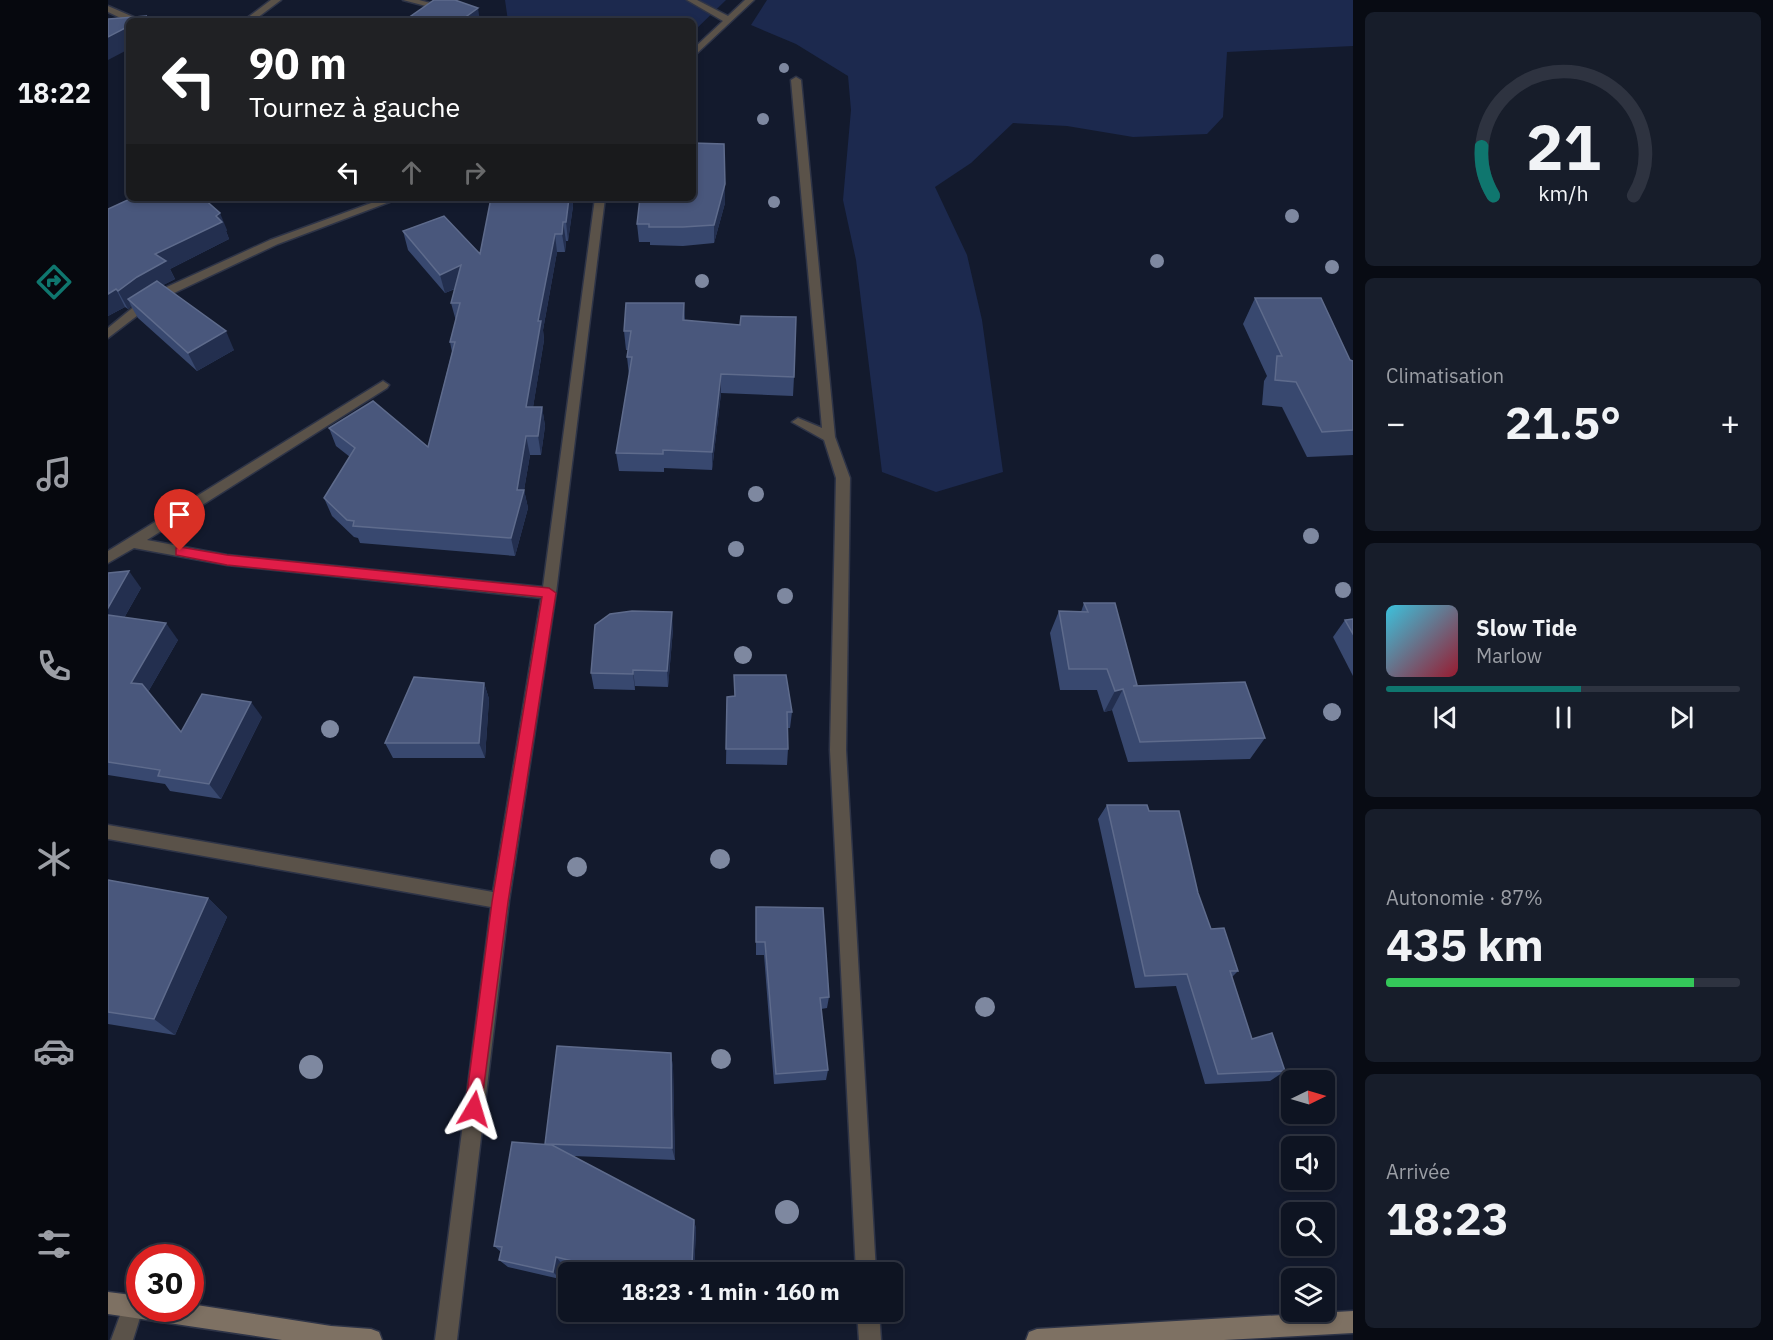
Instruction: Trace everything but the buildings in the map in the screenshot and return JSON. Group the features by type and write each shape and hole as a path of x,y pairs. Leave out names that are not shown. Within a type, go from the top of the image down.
{"main road":[{"path":"108,1303 126,1305"},
{"path":"204,1317 332,1337 371,1340"},
{"path":"1037,1340 1353,1322"}],"street":[{"path":"251,18 277,0"},
{"path":"407,0 453,10"},
{"path":"691,0 728,20"},
{"path":"696,51 750,0"},
{"path":"108,9 128,18"},
{"path":"796,80 829,437 843,478 838,750 865,1262"},
{"path":"108,334 151,299 274,242 387,201"},
{"path":"446,1340 500,902 549,593 600,201"},
{"path":"108,558 383,385"},
{"path":"798,422 829,437"},
{"path":"134,543 227,560 549,593"},
{"path":"108,832 500,902"},
{"path":"122,1340 132,1322"},
{"path":"869,1322 870,1340"}],"shaded area":[{"path":"505,0 726,0 696,29 696,18 508,18"},
{"path":"767,0 1353,0 1353,46 1227,52 1223,117 1207,134 1133,137 1067,126 1013,123 971,163 935,187 967,255 982,320 1003,472 936,492 882,472 856,260 843,200 851,110 848,76 796,44 751,25"}],"route":[{"path":"180,551 227,560 549,593 500,902 474,1109"}]}
